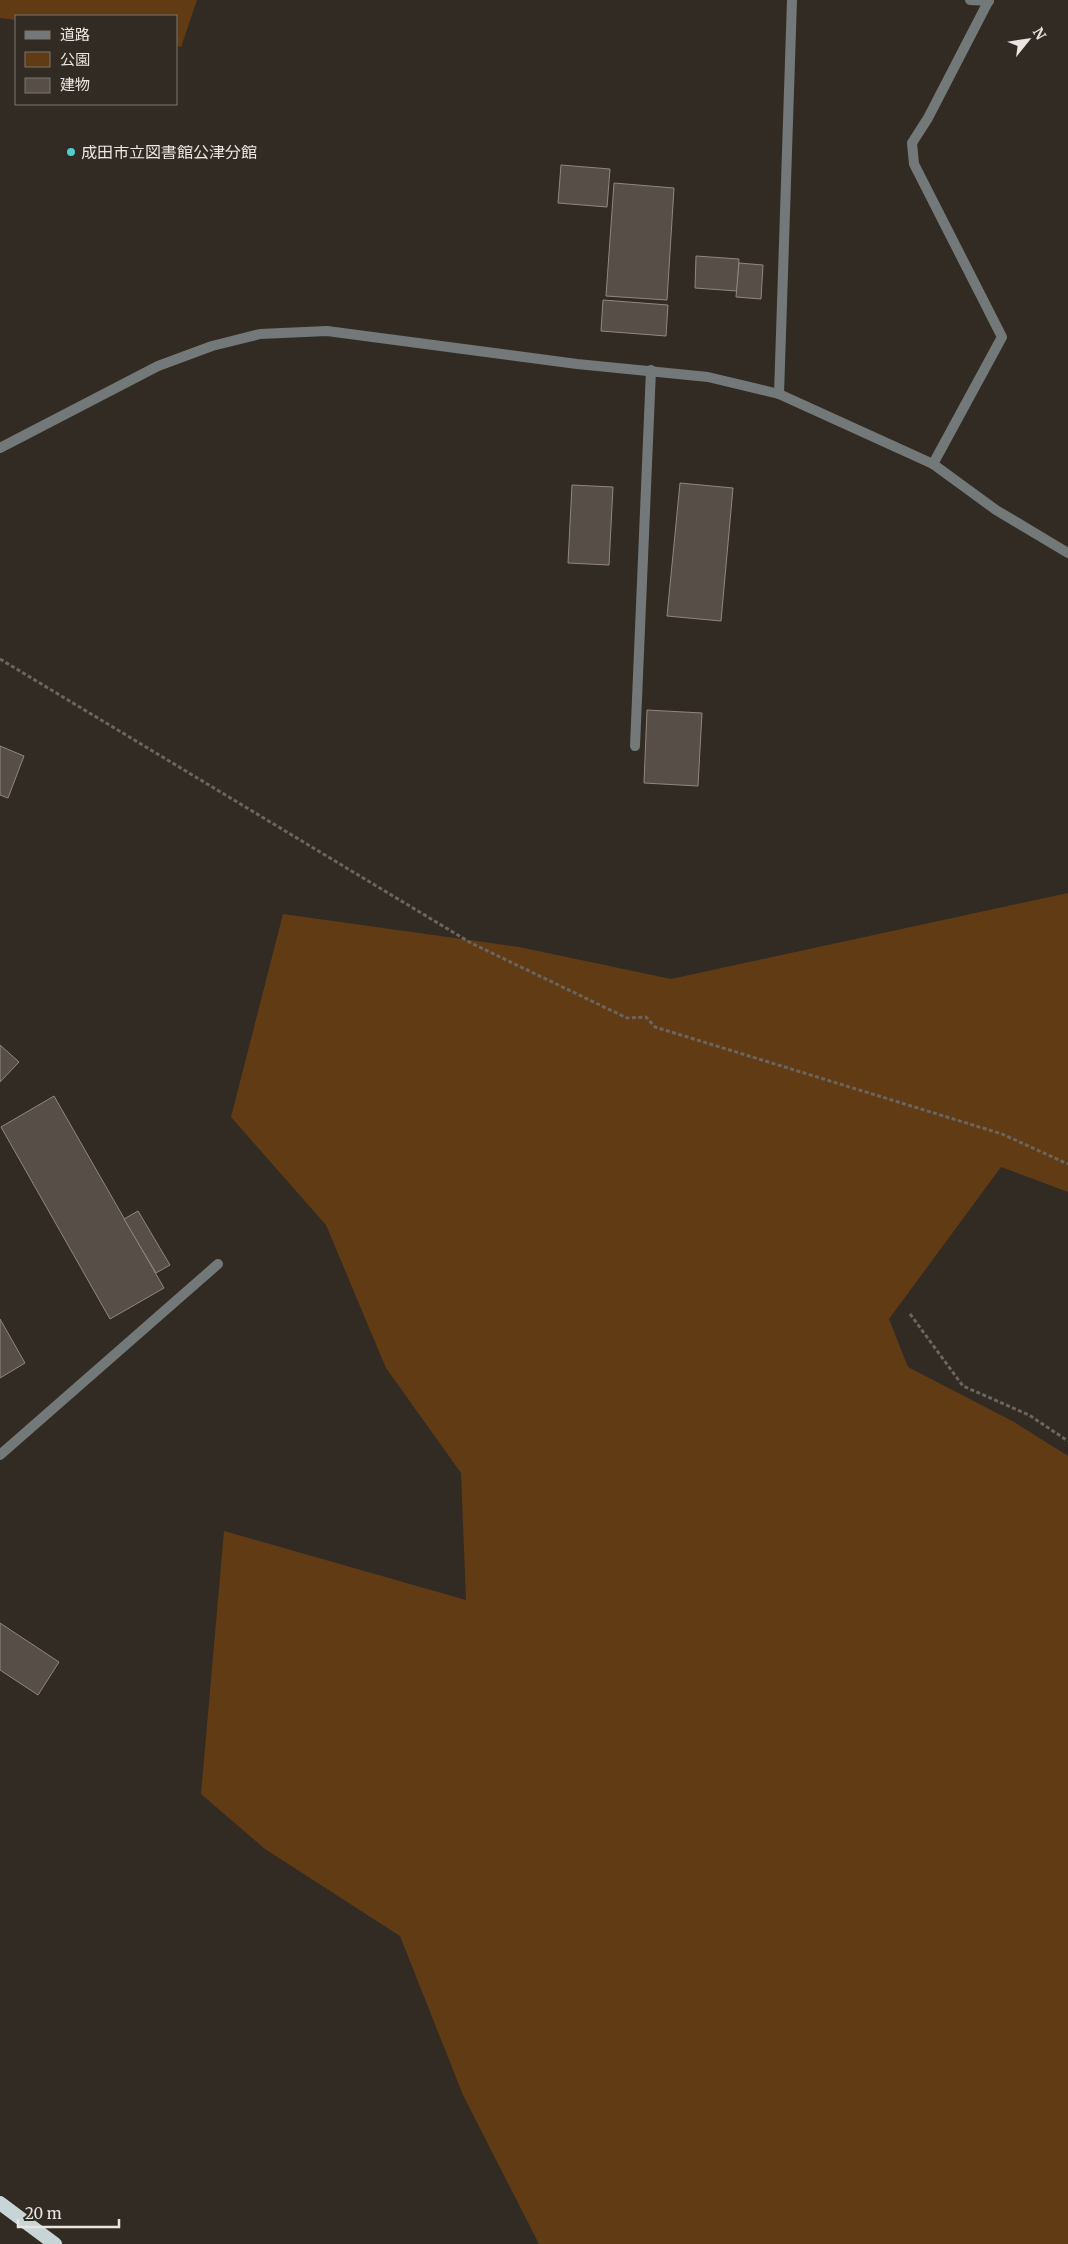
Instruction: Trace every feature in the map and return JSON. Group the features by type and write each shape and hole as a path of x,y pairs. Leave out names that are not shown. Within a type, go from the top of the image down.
{"highway":[{"path":"0,2203 55,2244"}],"street":[{"path":"778,394 792,0"},
{"path":"933,464 1002,337 914,164 912,143 928,118 989,1 970,0"},
{"path":"0,448 158,366 212,346 260,334 326,331 577,364 708,376 778,394 933,464 996,510 1068,553"},
{"path":"635,746 651,370"},
{"path":"0,1455 218,1264"}],"path":[{"path":"0,659 471,943 627,1018 646,1017 655,1027 1002,1134 1068,1164"},
{"path":"910,1314 963,1386 1029,1415 1068,1441"}],"green space":[{"path":"0,0 197,0 181,47 178,46 178,15 15,15 15,20 0,18"},
{"path":"1068,893 1068,1192 1001,1167 889,1319 908,1367 1014,1422 1068,1456 1068,2244 539,2244 463,2095 400,1936 265,1849 201,1794 224,1531 466,1600 461,1473 386,1368 326,1225 231,1117 283,914 519,947 671,979"}],"building":[{"path":"561,165 610,169 607,207 558,203"},
{"path":"614,183 674,188 667,300 606,296"},
{"path":"696,256 739,259 737,291 695,288"},
{"path":"739,263 763,265 761,299 736,297"},
{"path":"603,300 668,305 666,336 601,331"},
{"path":"680,483 733,488 721,621 667,616"},
{"path":"572,485 613,487 609,565 568,563"},
{"path":"647,710 702,713 698,786 644,783"},
{"path":"0,746 24,756 8,798 0,795"},
{"path":"0,1045 19,1062 0,1082"},
{"path":"54,1096 164,1288 110,1319 1,1127"},
{"path":"138,1211 170,1265 156,1273 124,1219"},
{"path":"0,1319 25,1363 0,1378"},
{"path":"0,1623 59,1662 38,1695 0,1670"}],"place":[{"name":"成田市立図書館公津分館","path":"71,152"}]}
